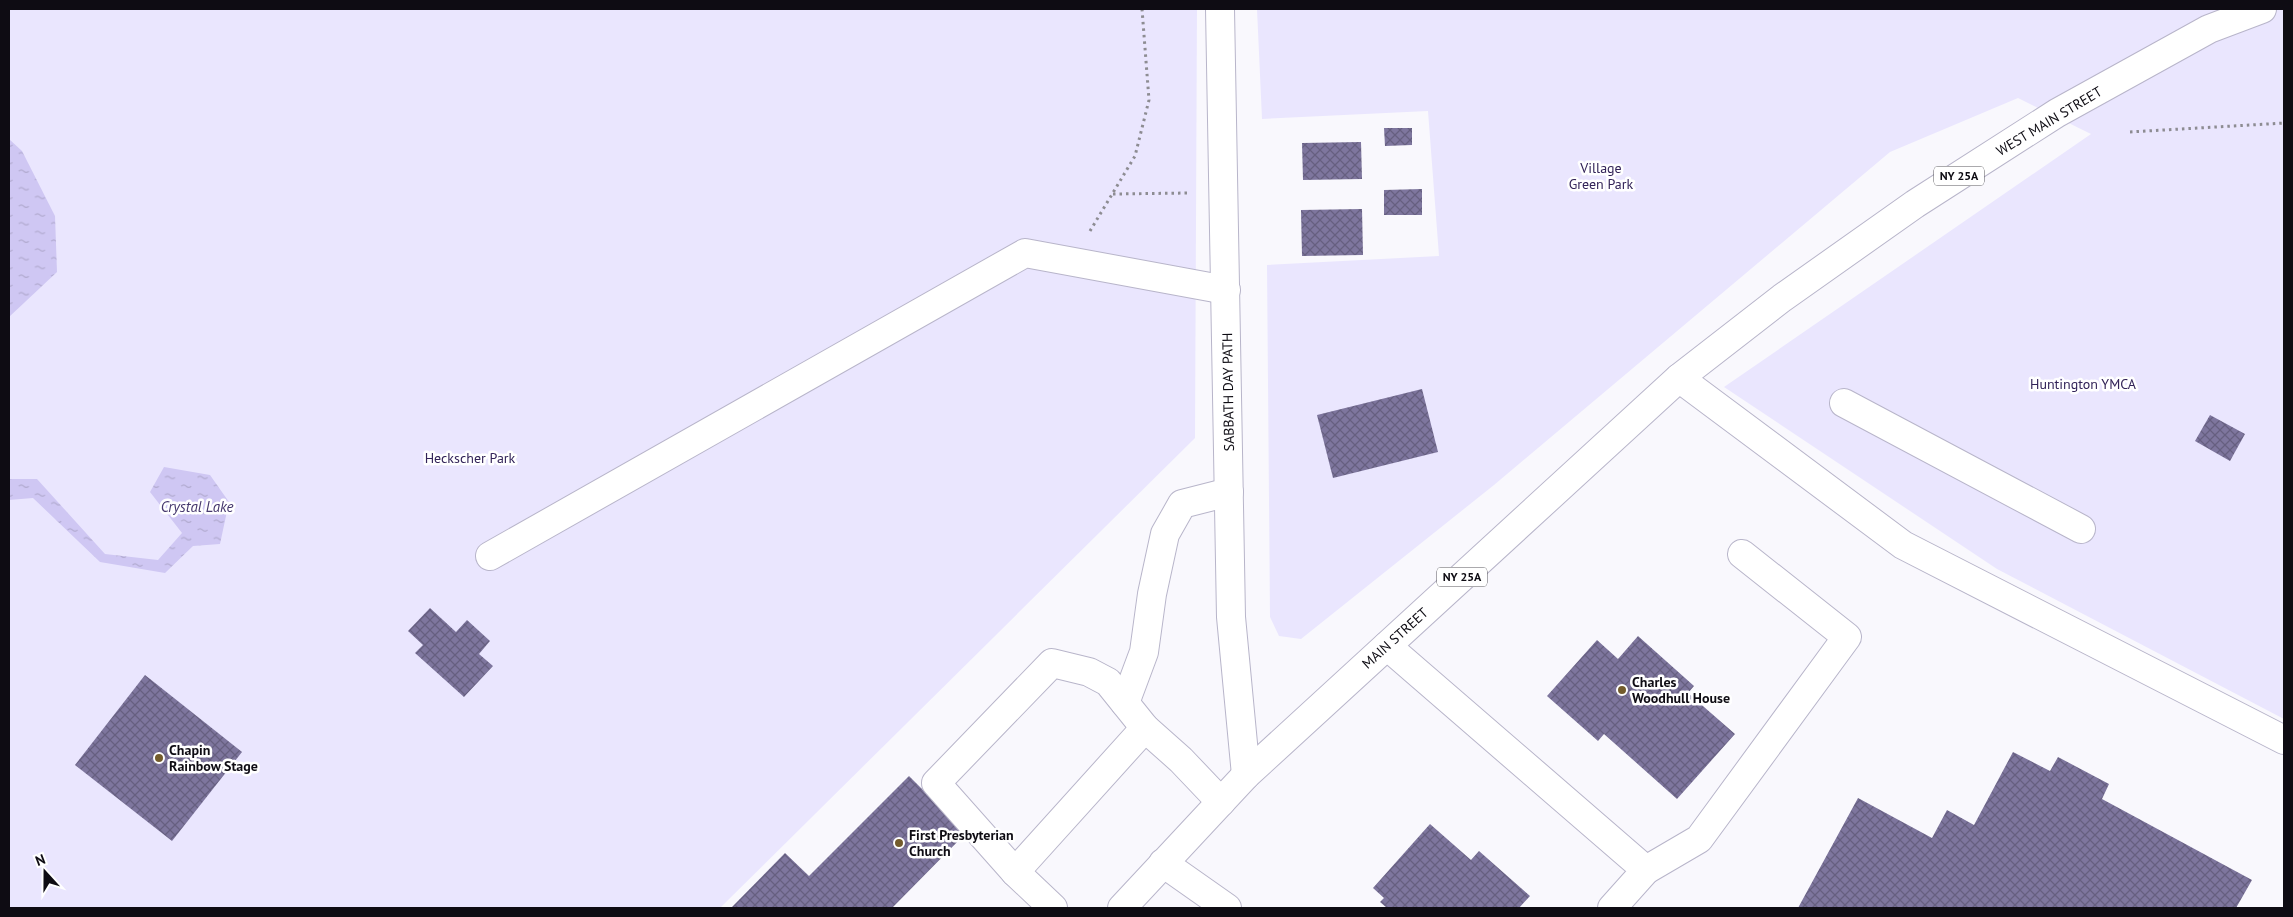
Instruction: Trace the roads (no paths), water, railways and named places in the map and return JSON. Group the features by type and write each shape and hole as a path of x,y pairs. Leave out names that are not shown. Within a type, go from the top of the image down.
{"main road":[{"name":"SABBATH DAY PATH","path":"1220,9 1231,617 1246,775"},
{"name":"WEST MAIN STREET","path":"1679,378 1782,298 1915,204 2057,113 2209,29 2262,9"},
{"path":"490,556 1025,252 1226,290"},
{"path":"1679,378 1903,545 2284,740"},
{"name":"MAIN STREET","path":"1122,908 1246,775 1679,378"},
{"path":"1844,403 2081,529"},
{"path":"1125,703 1144,652 1152,594 1164,534 1182,504 1229,492"},
{"path":"1612,908 1646,870 1699,840 1847,637 1742,554"},
{"path":"1387,646 1646,870"},
{"path":"1053,908 1014,872 936,783 1052,663 1096,675 1108,682 1145,728 1181,760 1221,802"},
{"path":"1014,872 1145,728"},
{"path":"1163,862 1227,908"}],"water":[{"path":"9,139 22,151 55,216 57,272 9,317"},
{"name":"Crystal Lake","path":"164,467 210,475 229,502 220,544 193,546 165,573 100,562 33,498 9,500 9,479 37,479 105,554 158,560 182,533 150,492"}],"place":[{"name":"Charles Woodhull House","path":"1622,690"},
{"name":"Chapin Rainbow Stage","path":"159,758"},
{"name":"First Presbyterian Church","path":"899,843"}],"park label":[{"name":"Village Green Park","path":"1601,176"},
{"name":"Huntington YMCA","path":"2083,384"},
{"name":"Heckscher Park","path":"470,458"}]}
